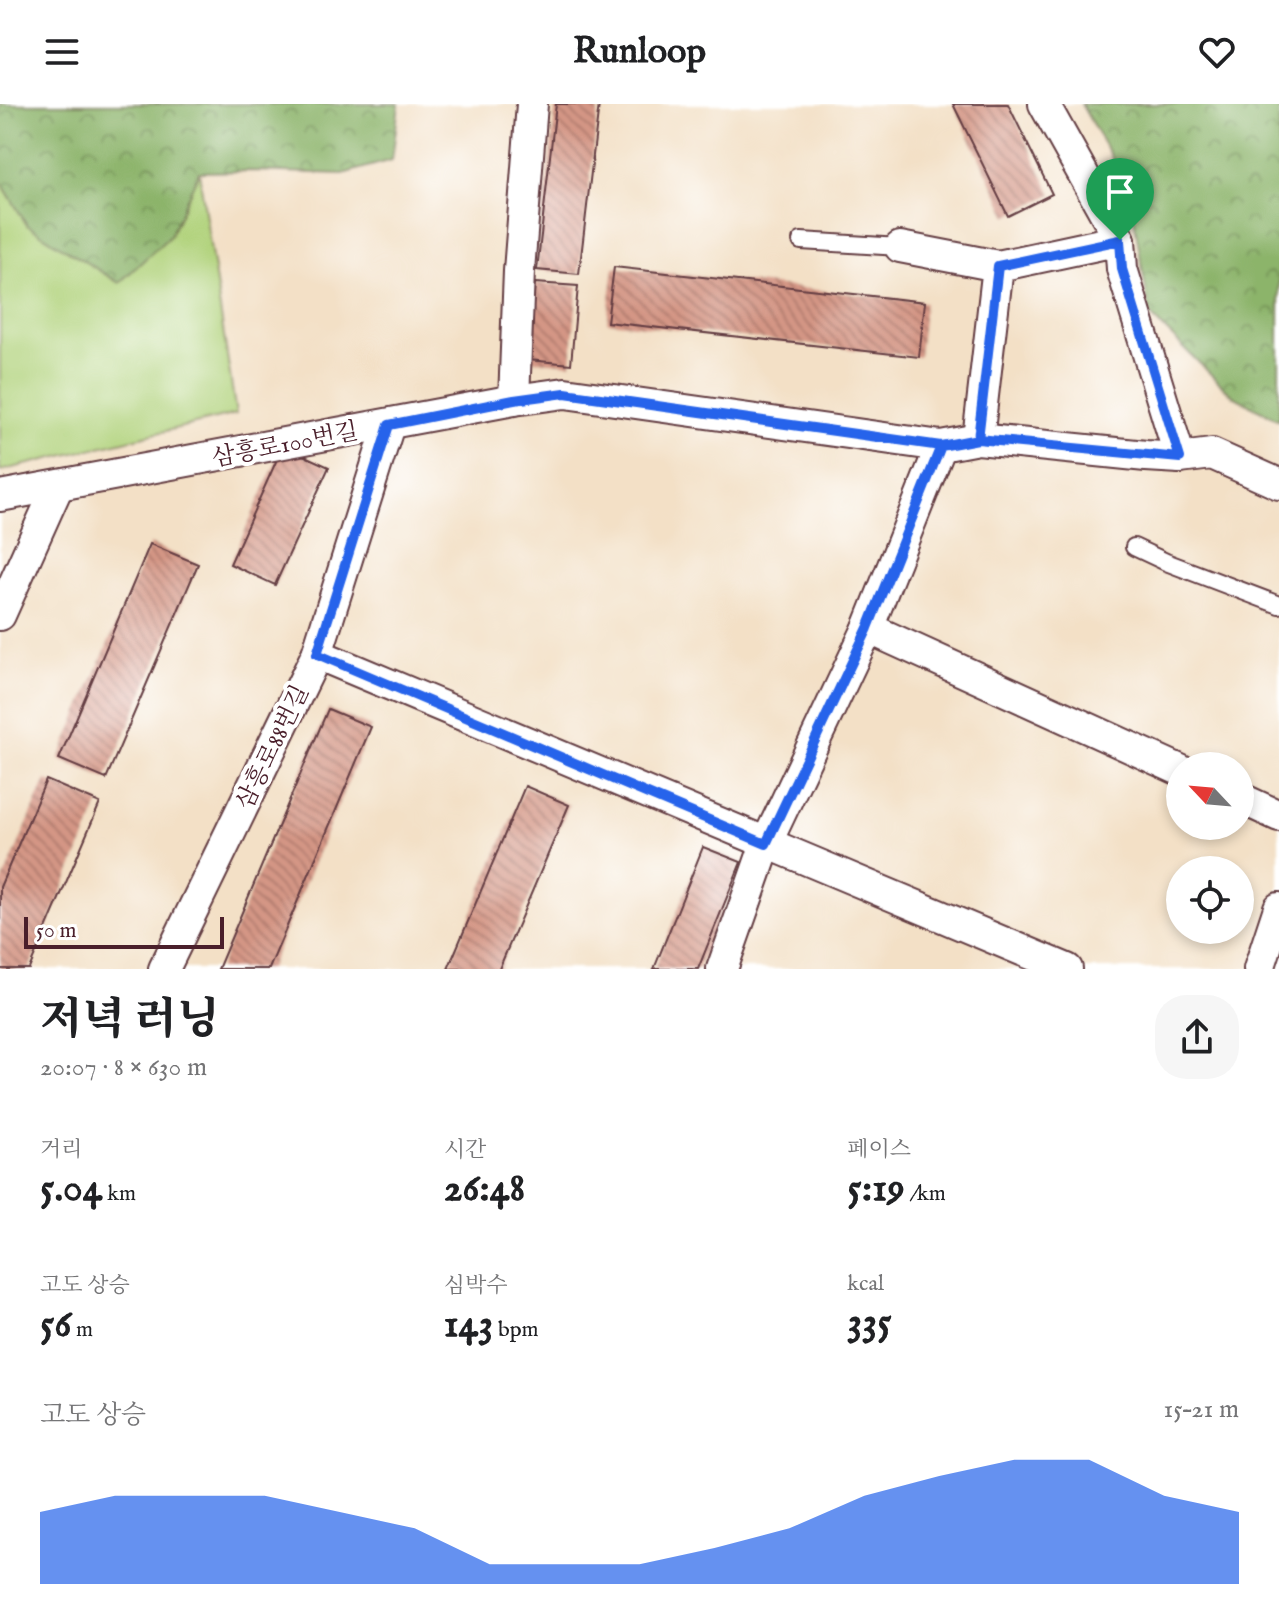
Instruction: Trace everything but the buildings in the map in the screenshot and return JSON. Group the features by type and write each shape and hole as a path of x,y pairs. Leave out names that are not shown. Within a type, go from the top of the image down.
{"street":[{"path":"514,400 519,271 532,104"},
{"path":"1044,104 1120,240 1122,269 1180,458"},
{"path":"900,247 998,266 1120,240"},
{"path":"978,439 998,266"},
{"name":"삼흥로100번길","path":"0,496 565,393 941,446 978,439 1180,458 1212,454 1279,484"},
{"name":"삼흥로88번길","path":"164,969 317,654 389,425"},
{"path":"722,969 766,844 868,628 941,446"},
{"path":"0,615 58,486"},
{"path":"868,628 1166,764"},
{"path":"317,654 1067,969"},
{"path":"1254,804 1279,816"},
{"path":"1259,969 1279,908"}],"lane":[{"path":"801,241 900,247"},
{"path":"1134,547 1279,605"}],"green space":[{"path":"0,104 399,104 392,160 343,174 199,172 170,236 119,283 27,225 0,180"},
{"path":"1081,104 1279,104 1279,420 1233,396 1150,315 1129,188"},
{"path":"199,172 236,414 0,471 0,180 28,225 170,236"}],"route":[{"path":"1120,240 998,266 978,439 941,446 565,393 389,425 317,654 766,844 868,628 941,446 978,439 1180,458 1122,269 1120,240"}]}
